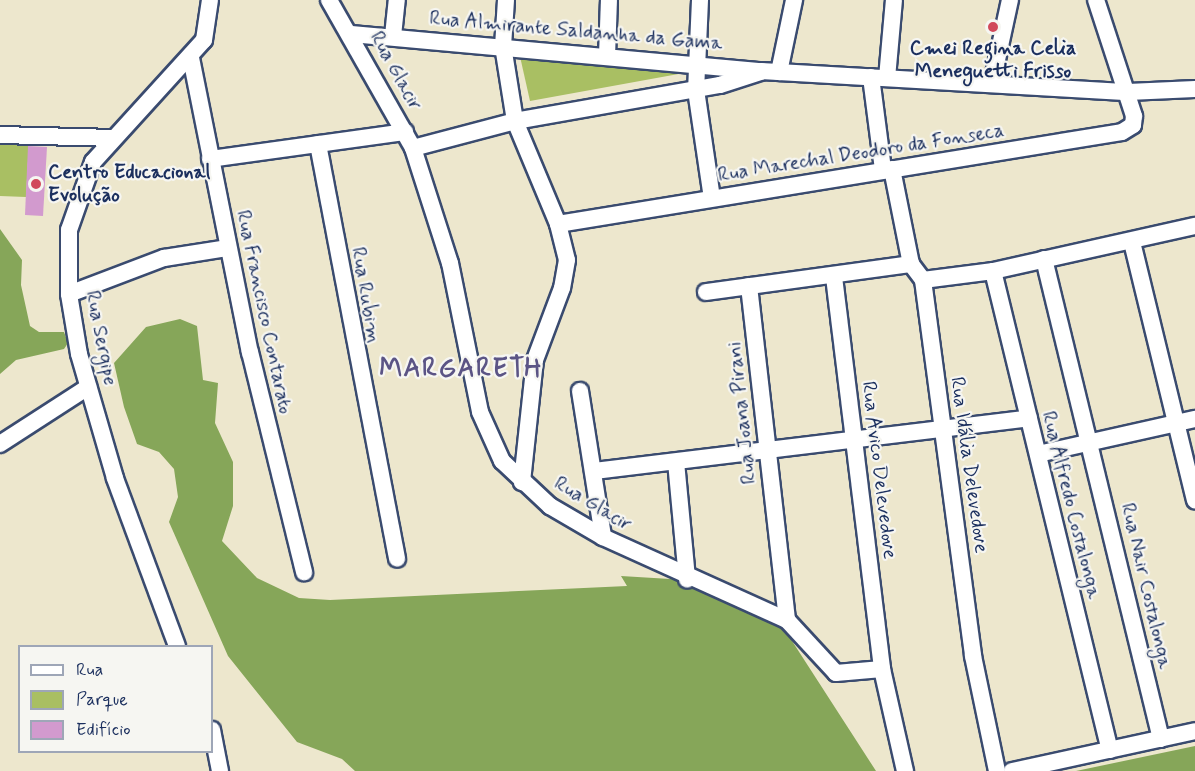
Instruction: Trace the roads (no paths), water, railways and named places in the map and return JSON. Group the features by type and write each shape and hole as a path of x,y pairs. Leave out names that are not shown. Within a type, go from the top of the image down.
{"street":[{"name":"Rua Sergipe","path":"177,645 118,488 88,387 69,294 74,207 93,162 112,138 191,58 208,32 210,0"},
{"name":"Rua Glacir","path":"329,0 351,34 413,148 450,263 487,435 522,482 550,506 603,537 687,579 787,620 836,673 882,669"},
{"path":"393,36 396,0"},
{"path":"506,0 503,46 515,121 558,224 566,276 535,360 522,482"},
{"path":"607,56 609,0"},
{"path":"700,0 696,90 712,198"},
{"path":"779,72 794,0"},
{"path":"894,0 879,77 888,170 910,264 923,280 993,271 1132,242 1195,226"},
{"path":"992,82 1010,0"},
{"path":"1096,0 1128,92"},
{"name":"Rua Almirante Saldanha da Gama","path":"351,34 696,63 762,71 992,82 1128,92 1195,89"},
{"name":"Rua Francisco Contarato","path":"191,58 228,248 304,572"},
{"name":"Rua Almirante Saldanha da Gama","path":"413,148 515,121 696,90 762,71"},
{"name":"Rua Marechal Deodoro da Fonseca","path":"558,224 1122,132 1134,121 1128,92"},
{"path":"210,159 405,132"},
{"path":"0,135 112,138"},
{"name":"Rua Rubim","path":"318,144 397,559"},
{"path":"1132,242 1195,500"},
{"path":"69,294 164,258 228,248"},
{"name":"Rua Nair Costalonga","path":"1044,259 1091,443 1161,739"},
{"path":"706,292 834,277 910,264"},
{"name":"Rua Alfredo Costalonga","path":"993,271 1110,750"},
{"name":"Rua Avico Delevedove","path":"834,277 882,669 905,771"},
{"name":"Rua Idália Delevedove","path":"923,280 973,656 997,771"},
{"name":"Rua Joana Pirani","path":"749,286 787,620"},
{"path":"0,444 88,387"},
{"path":"580,391 603,537"},
{"path":"594,471 1029,418"},
{"path":"1038,454 1195,418"},
{"path":"676,462 687,579"},
{"path":"1012,771 1195,731"},
{"path":"213,735 220,771"}],"place":[{"name":"Cmei Regina Celia Meneguetti Frisso","path":"993,27"},
{"name":"Centro Educacional Evolução","path":"36,184"}],"district":[{"name":"MARGARETH","path":"461,370"}]}
